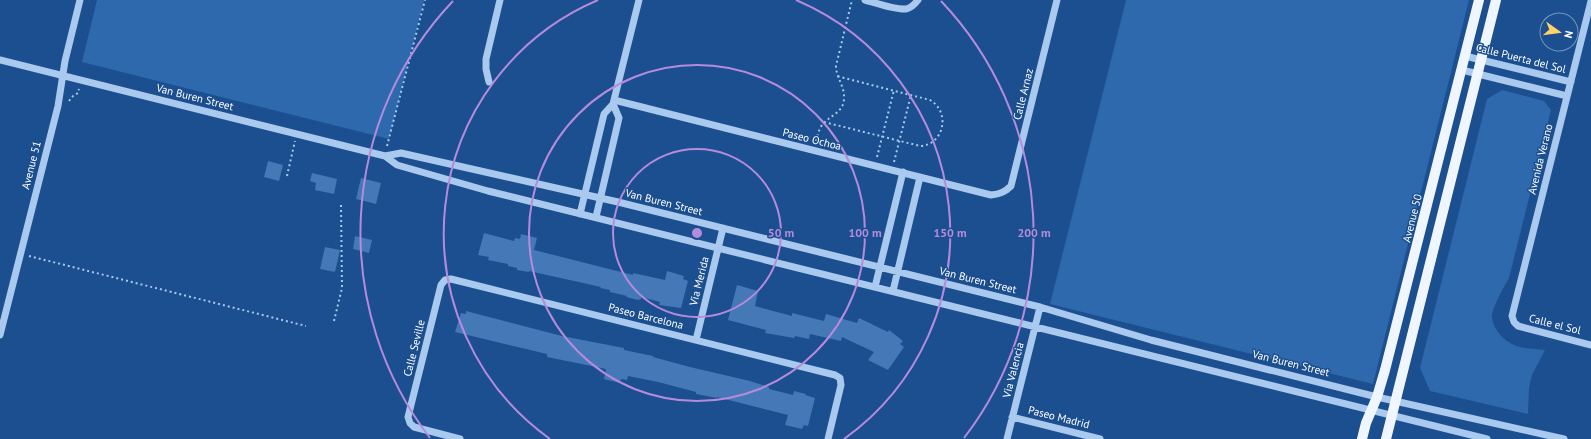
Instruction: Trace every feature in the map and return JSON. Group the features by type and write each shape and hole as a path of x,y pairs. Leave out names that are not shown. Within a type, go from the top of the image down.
{"main road":[{"name":"Avenue 50","path":"1362,439 1366,423 1378,397 1479,0"},
{"path":"1386,439 1496,0"}],"street":[{"name":"Avenue 51","path":"0,335 58,106 63,75 80,0"},
{"path":"489,82 486,69 486,59 500,0"},
{"path":"580,214 604,114 613,102 639,0"},
{"path":"865,0 899,9 906,9 916,3"},
{"name":"Calle Arnaz","path":"1005,192 1011,186 1058,0"},
{"name":"Avenida Verano","path":"1514,322 1512,316 1591,0"},
{"name":"Calle Puerta del Sol","path":"1465,56 1571,82"},
{"name":"Van Buren Street","path":"0,60 385,156 402,153 585,194 1040,307 1151,340 1378,397 1564,439"},
{"path":"1462,70 1567,96"},
{"path":"596,217 619,118 613,102"},
{"name":"Paseo Ochoa","path":"613,102 814,150 991,195 1005,192"},
{"name":"Van Buren Street","path":"385,156 396,165 488,191 1487,439"},
{"path":"875,286 903,172"},
{"path":"893,291 920,177"},
{"name":"Via Merida","path":"696,340 723,228"},
{"name":"Paseo Barcelona","path":"446,280 451,279 460,281 835,375 840,378 841,385 828,439"},
{"name":"Calle Seville","path":"446,280 441,285 408,417 410,424 418,428 460,439"},
{"name":"Via Valencia","path":"1007,439 1040,307"},
{"name":"Calle el Sol","path":"1514,322 1518,326 1527,329 1591,345"},
{"name":"Paseo Madrid","path":"1012,417 1100,439"}],"path":[{"path":"385,156 425,0"},
{"path":"814,150 819,129 824,122 837,114 844,100 842,86 837,76 836,66 852,0"},
{"path":"824,122 920,146 927,146 934,142 938,137 941,127 943,116 940,108 936,103 930,100 837,76"},
{"path":"69,101 73,96 78,94 82,80"},
{"path":"875,166 894,90"},
{"path":"892,170 911,95"},
{"path":"287,176 297,134"},
{"path":"334,321 342,288 341,204"},
{"path":"20,254 306,326"}],"shaded area":[{"path":"97,0 424,0 389,139 82,62"},
{"path":"1126,0 1469,0 1373,384 1050,304"},
{"path":"1502,90 1544,101 1551,110 1509,278 1496,303 1492,317 1498,332 1510,343 1523,348 1545,350 1532,375 1529,388 1528,414 1430,391 1420,368 1487,99"}],"building":[{"path":"268,161 283,165 279,181 264,177"},
{"path":"312,173 337,179 334,194 315,190 316,183 310,181"},
{"path":"361,178 381,183 376,204 356,199"},
{"path":"484,233 514,241 515,238 520,239 521,234 537,238 534,250 633,275 633,273 665,280 667,271 684,276 683,279 688,281 681,308 659,305 660,302 641,297 641,299 638,300 626,297 627,296 600,288 601,287 529,271 517,270 517,268 508,266 508,264 488,260 489,257 478,255"},
{"path":"355,236 372,240 369,253 353,249"},
{"path":"325,247 340,250 335,272 320,269"},
{"path":"737,285 758,291 755,306 792,316 792,313 824,321 826,314 857,323 859,318 888,332 889,330 903,341 900,344 904,347 888,370 868,360 874,352 842,337 841,341 810,334 809,339 795,336 794,338 765,333 766,330 728,320"},
{"path":"466,311 562,336 624,348 624,350 750,381 769,387 769,389 793,395 794,391 806,394 805,395 815,398 808,426 804,425 802,429 785,425 788,415 717,397 696,394 696,392 658,382 628,376 627,380 621,379 620,383 604,379 606,369 547,357 547,354 455,332 461,313 466,314"}]}
